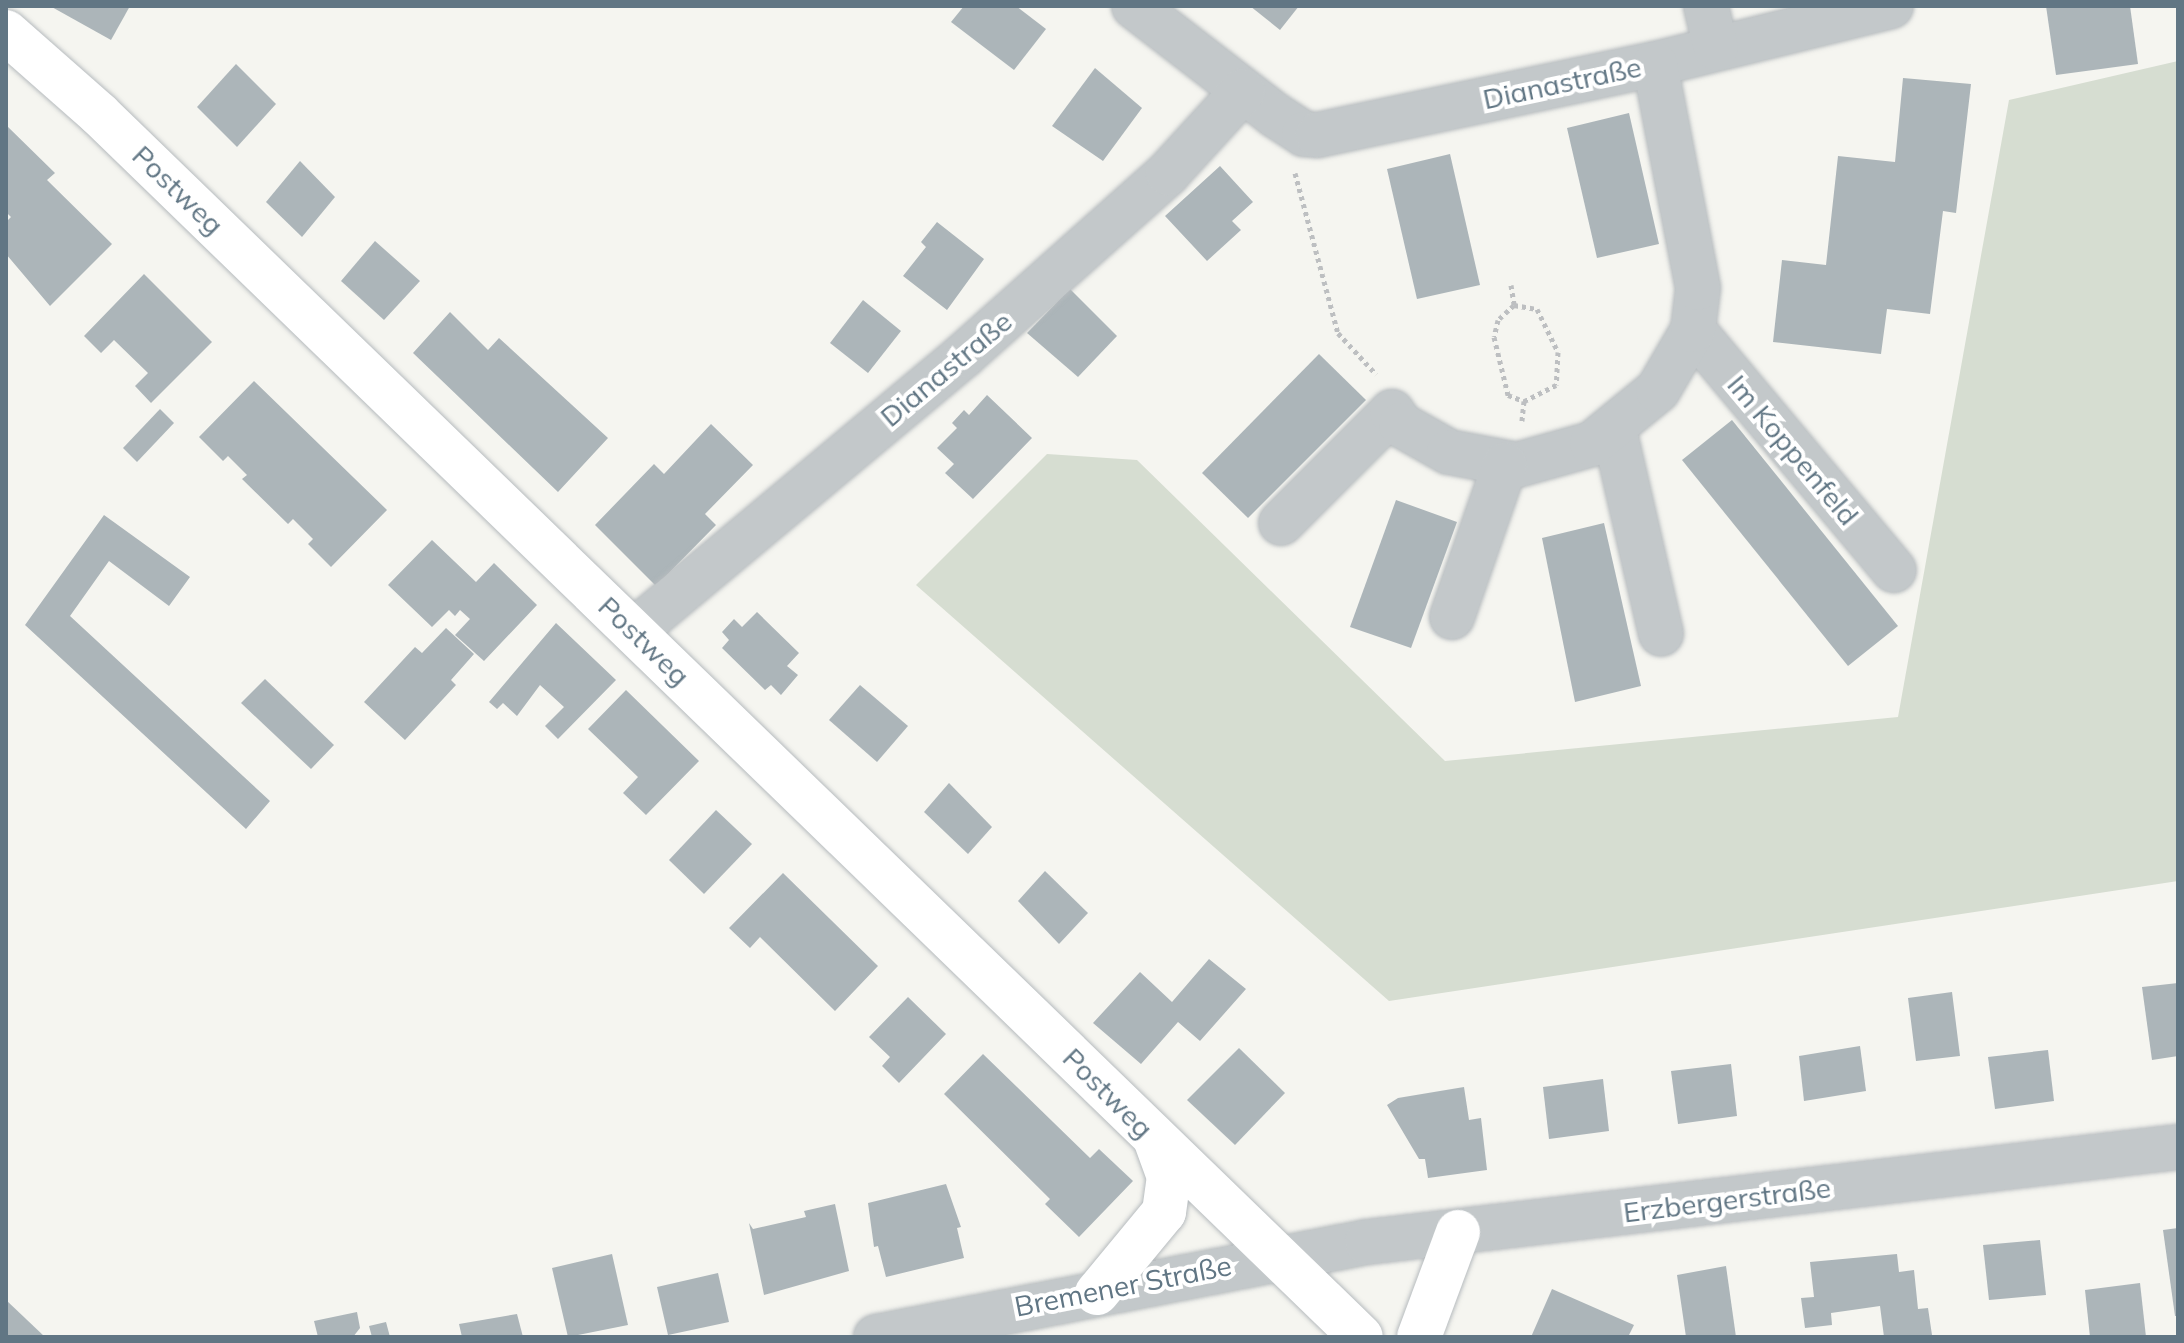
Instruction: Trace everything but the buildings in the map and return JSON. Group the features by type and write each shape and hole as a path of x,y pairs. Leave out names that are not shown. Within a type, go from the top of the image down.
{"main road":[{"name":"Postweg","path":"6,32 99,114 1361,1337"},
{"path":"1097,1293 1164,1212 1169,1177 1156,1141"},
{"path":"1419,1337 1425,1308 1458,1232"}],"street":[{"path":"1134,6 1304,134"},
{"path":"1706,6 1716,48"},
{"name":"Dianastraße","path":"1304,134 1346,132 1655,64 1891,6"},
{"path":"1281,523 1392,412 1401,425 1449,452 1511,465 1563,456 1614,430 1658,390 1693,330 1698,288 1693,247 1655,64"},
{"name":"Dianastraße","path":"634,631 987,335 1168,173 1243,91"},
{"name":"Im Koppenfeld","path":"1693,330 1894,570"},
{"path":"1614,430 1661,634"},
{"path":"1452,617 1511,465"},
{"name":"Erzbergerstraße","path":"1277,1255 2178,1147"},
{"name":"Bremener Straße","path":"876,1337 1277,1255"}],"path":[{"path":"1304,134 1292,147 1293,164 1338,333 1392,390 1392,412"},
{"path":"1511,285 1514,305"},
{"path":"1514,305 1537,309 1558,352 1556,385 1524,401 1516,400 1505,389 1494,337 1498,320 1514,305"},
{"path":"1511,465 1524,401"}],"shaded area":[{"path":"2178,61 2178,881 1389,1001 916,585 1047,454 1137,460 1445,761 1898,717 2009,100"}]}
